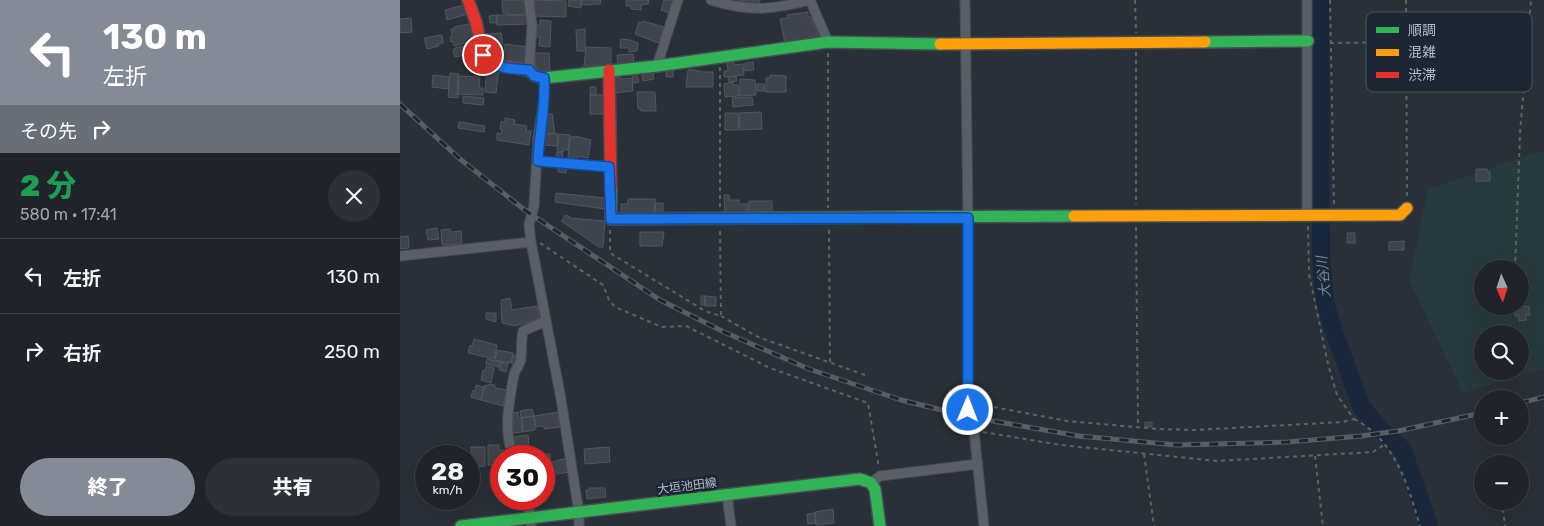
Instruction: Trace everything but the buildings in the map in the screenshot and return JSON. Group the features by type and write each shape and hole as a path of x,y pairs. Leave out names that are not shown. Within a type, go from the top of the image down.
{"street":[{"path":"468,0 476,22 484,58 494,65 529,70"},
{"path":"529,0 532,26 529,70 534,76 544,78 657,66 828,42 965,44 1308,41"},
{"path":"657,66 678,0"},
{"path":"712,0 746,9 766,9 810,0 828,42"},
{"path":"965,0 968,410 974,431 984,526"},
{"path":"1307,0 1310,216"},
{"path":"609,70 611,219 968,218 1136,215 1400,216 1408,208"},
{"path":"544,78 545,92 538,138 534,206 529,225 562,399 579,513 579,526"},
{"path":"538,161 609,167"},
{"path":"400,256 531,242"},
{"path":"510,445 507,417 514,372 521,360 520,344 523,331 546,321"},
{"path":"880,526 875,489 876,479 978,464"},
{"name":"大垣池田線","path":"461,526 530,522 579,513 860,479 876,479"},
{"path":"727,495 731,526"}],"path":[{"path":"1330,0 1332,215"},
{"path":"828,42 830,363"},
{"path":"1330,43 1366,43"},
{"path":"1407,92 1408,208"},
{"path":"1515,260 1523,92"},
{"path":"1310,216 1309,274 1337,395 1354,419 1364,424 1384,445 1399,465 1408,486 1420,526"},
{"path":"531,242 542,243 603,285 608,300 614,307 662,327 686,326 770,368 868,403 876,479"},
{"path":"721,316 758,337 865,375"},
{"path":"969,401 1067,421 1158,429 1194,430 1343,422 1354,419"},
{"path":"974,431 1061,445 1217,461 1373,452 1384,445"},
{"path":"1144,454 1154,526"},
{"path":"1315,456 1323,526"},
{"path":"1503,510 1505,526"}],"green space":[{"path":"1544,150 1544,369 1529,373 1529,325 1474,325 1474,380 1507,380 1463,393 1409,280 1428,189"}],"waterway":[{"name":"大谷川","path":"1320,0 1321,262 1325,302 1361,406 1381,430 1403,450 1429,526"}],"railway":[{"path":"400,104 460,159 526,211 660,300 724,332 809,369 901,400 970,417 1079,436 1177,445 1288,442 1361,436 1398,431 1474,415"},
{"path":"1529,401 1544,397"}],"traffic: fast":[{"path":"1205,42 1308,41"},
{"path":"535,76 544,78 657,66 828,42 940,44"},
{"path":"611,190 611,219 1074,216"},
{"path":"461,526 860,479 871,483 875,489 880,526"}],"traffic: slow":[{"path":"940,44 1205,42"},
{"path":"1074,216 1400,215 1407,208"}],"traffic: jam":[{"path":"468,0 476,22 484,58 500,66 529,70 535,76"},
{"path":"609,70 611,190"}],"route":[{"path":"483,55 484,58 494,65 529,70 534,76 544,78 545,92 538,138 538,161 609,167 611,219 968,218 968,410"}]}
